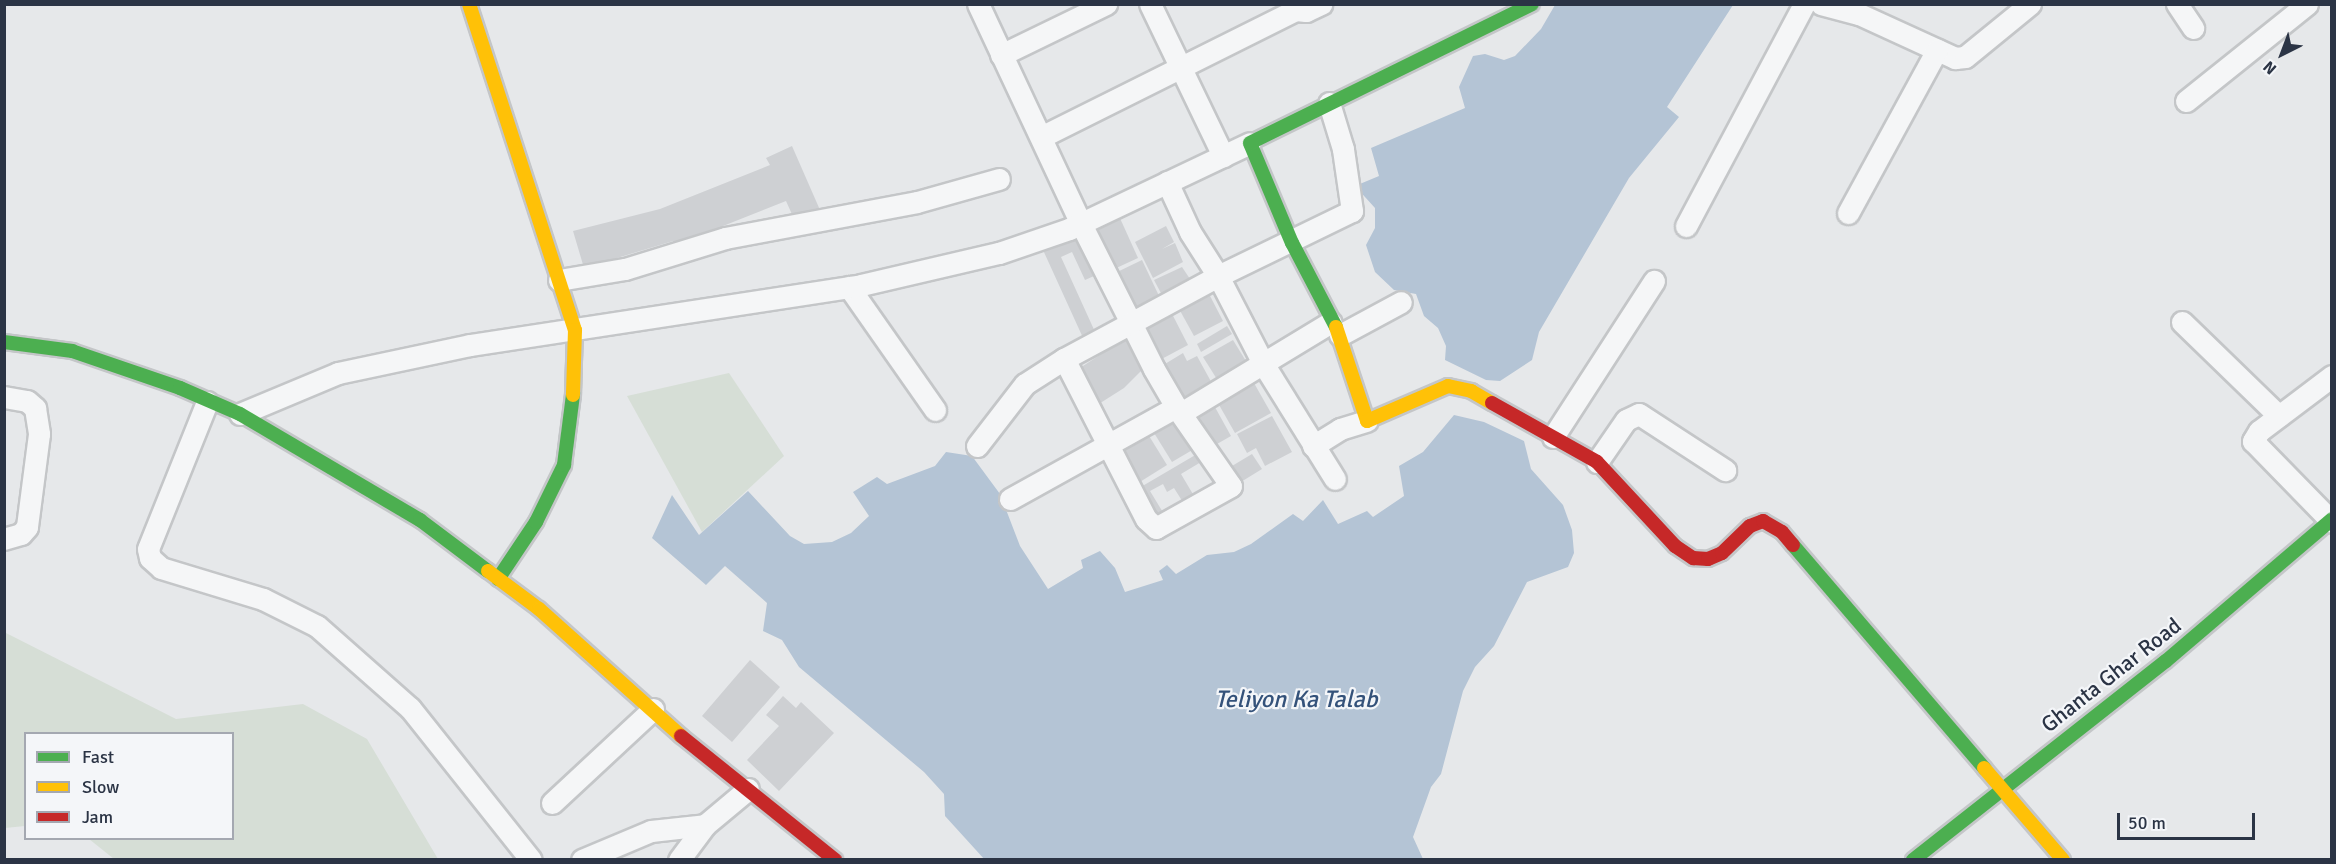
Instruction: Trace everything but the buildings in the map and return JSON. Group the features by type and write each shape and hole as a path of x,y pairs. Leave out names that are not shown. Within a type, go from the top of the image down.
{"street":[{"path":"469,4 574,330 573,402 564,465 536,522 498,579"},
{"path":"978,4 1001,55 1043,136 1080,222 1131,323 1178,410 1231,486 1156,528 1146,519 1064,359"},
{"path":"1150,4 1178,69 1223,156"},
{"path":"1043,136 1296,10 1306,11 1321,4"},
{"path":"240,414 338,373 470,345 849,287 999,253 1080,222 1223,156 1461,36 1533,4"},
{"path":"1686,226 1804,4"},
{"path":"1821,4 1859,14 1955,58 1965,57 2030,4"},
{"path":"2177,4 2193,28"},
{"path":"2186,101 2307,4"},
{"path":"1001,55 1094,7"},
{"path":"1848,213 1936,50"},
{"path":"977,446 1025,384 1064,359 1218,276 1292,243 1352,211 1343,150 1329,103"},
{"path":"1250,143 1292,243 1335,328 1366,421"},
{"path":"559,280 625,269 725,238 917,202 999,179"},
{"path":"1167,182 1190,232 1218,276 1264,365 1335,479"},
{"path":"1553,436 1653,281"},
{"path":"849,287 935,410"},
{"path":"1010,499 1107,443 1178,410 1335,328 1401,303"},
{"path":"2182,322 2279,416"},
{"path":"4,342 72,351 180,388 207,402 240,414 309,458 420,520 539,609 653,709 835,860"},
{"path":"2331,376 2259,431 2253,441 2331,525"},
{"path":"1313,446 1340,429 1366,421 1448,386 1471,391 1597,462 1675,546 1693,558 1708,559 1722,553 1750,526 1762,521 1782,532 2063,860"},
{"path":"4,397 27,401 35,408 39,419 30,518 21,534 4,538"},
{"path":"207,402 148,549 150,558 161,568 263,599 317,626 410,708 531,860"},
{"path":"1597,462 1626,420 1639,414 1725,470"},
{"name":"Ghanta Ghar Road","path":"1913,860 2166,661 2331,525"},
{"name":"Ghanta Ghar Road","path":"1936,860 2152,690 2331,525"},
{"path":"552,803 653,709"},
{"path":"682,858 705,825 748,789"},
{"path":"582,860 651,831 705,825"}],"shaded area":[{"path":"729,373 784,456 702,532 627,396"},
{"path":"4,632 176,719 303,704 367,739 438,859 114,859 90,840 234,840 234,732 24,732 24,826 5,828"}],"water":[{"path":"1555,5 1733,5 1667,107 1679,117 1629,178 1539,332 1532,360 1500,381 1486,380 1445,360 1446,346 1438,328 1424,316 1416,294 1394,290 1375,272 1366,245 1375,228 1375,208 1355,186 1379,176 1371,148 1465,108 1459,87 1473,56 1485,54 1504,60 1515,56 1541,29"},
{"name":"Teliyon Ka Talab","path":"1454,415 1484,422 1524,441 1531,469 1563,505 1572,530 1574,553 1568,567 1527,582 1494,646 1475,667 1463,691 1441,774 1431,787 1413,837 1423,859 985,860 945,816 944,794 924,772 799,667 782,640 763,631 767,603 725,566 706,585 652,538 672,495 699,535 748,491 790,536 804,544 832,542 851,533 869,516 853,492 877,477 887,484 935,466 946,452 972,456 1000,494 1020,546 1048,589 1083,568 1081,560 1100,551 1115,568 1125,592 1163,580 1159,571 1167,565 1176,574 1207,555 1234,552 1251,544 1293,514 1303,521 1323,500 1338,524 1367,511 1373,517 1404,496 1399,466 1423,452"}],"traffic: fast":[{"path":"1336,327 1292,243 1250,143 1532,4"},
{"path":"4,342 72,351 180,388 240,414 420,520 488,571"},
{"path":"498,579 536,522 564,465 573,395"},
{"path":"1913,860 2166,661 2332,519"},
{"path":"1793,545 1984,768"}],"traffic: slow":[{"path":"469,4 575,330 573,395"},
{"path":"1336,327 1367,421 1448,386 1471,391 1492,403"},
{"path":"488,571 539,609 681,736"},
{"path":"1984,768 2063,860"}],"traffic: jam":[{"path":"1492,403 1597,462 1675,546 1693,558 1708,559 1722,553 1750,526 1763,521 1782,532 1793,545"},
{"path":"681,736 835,860"}]}
